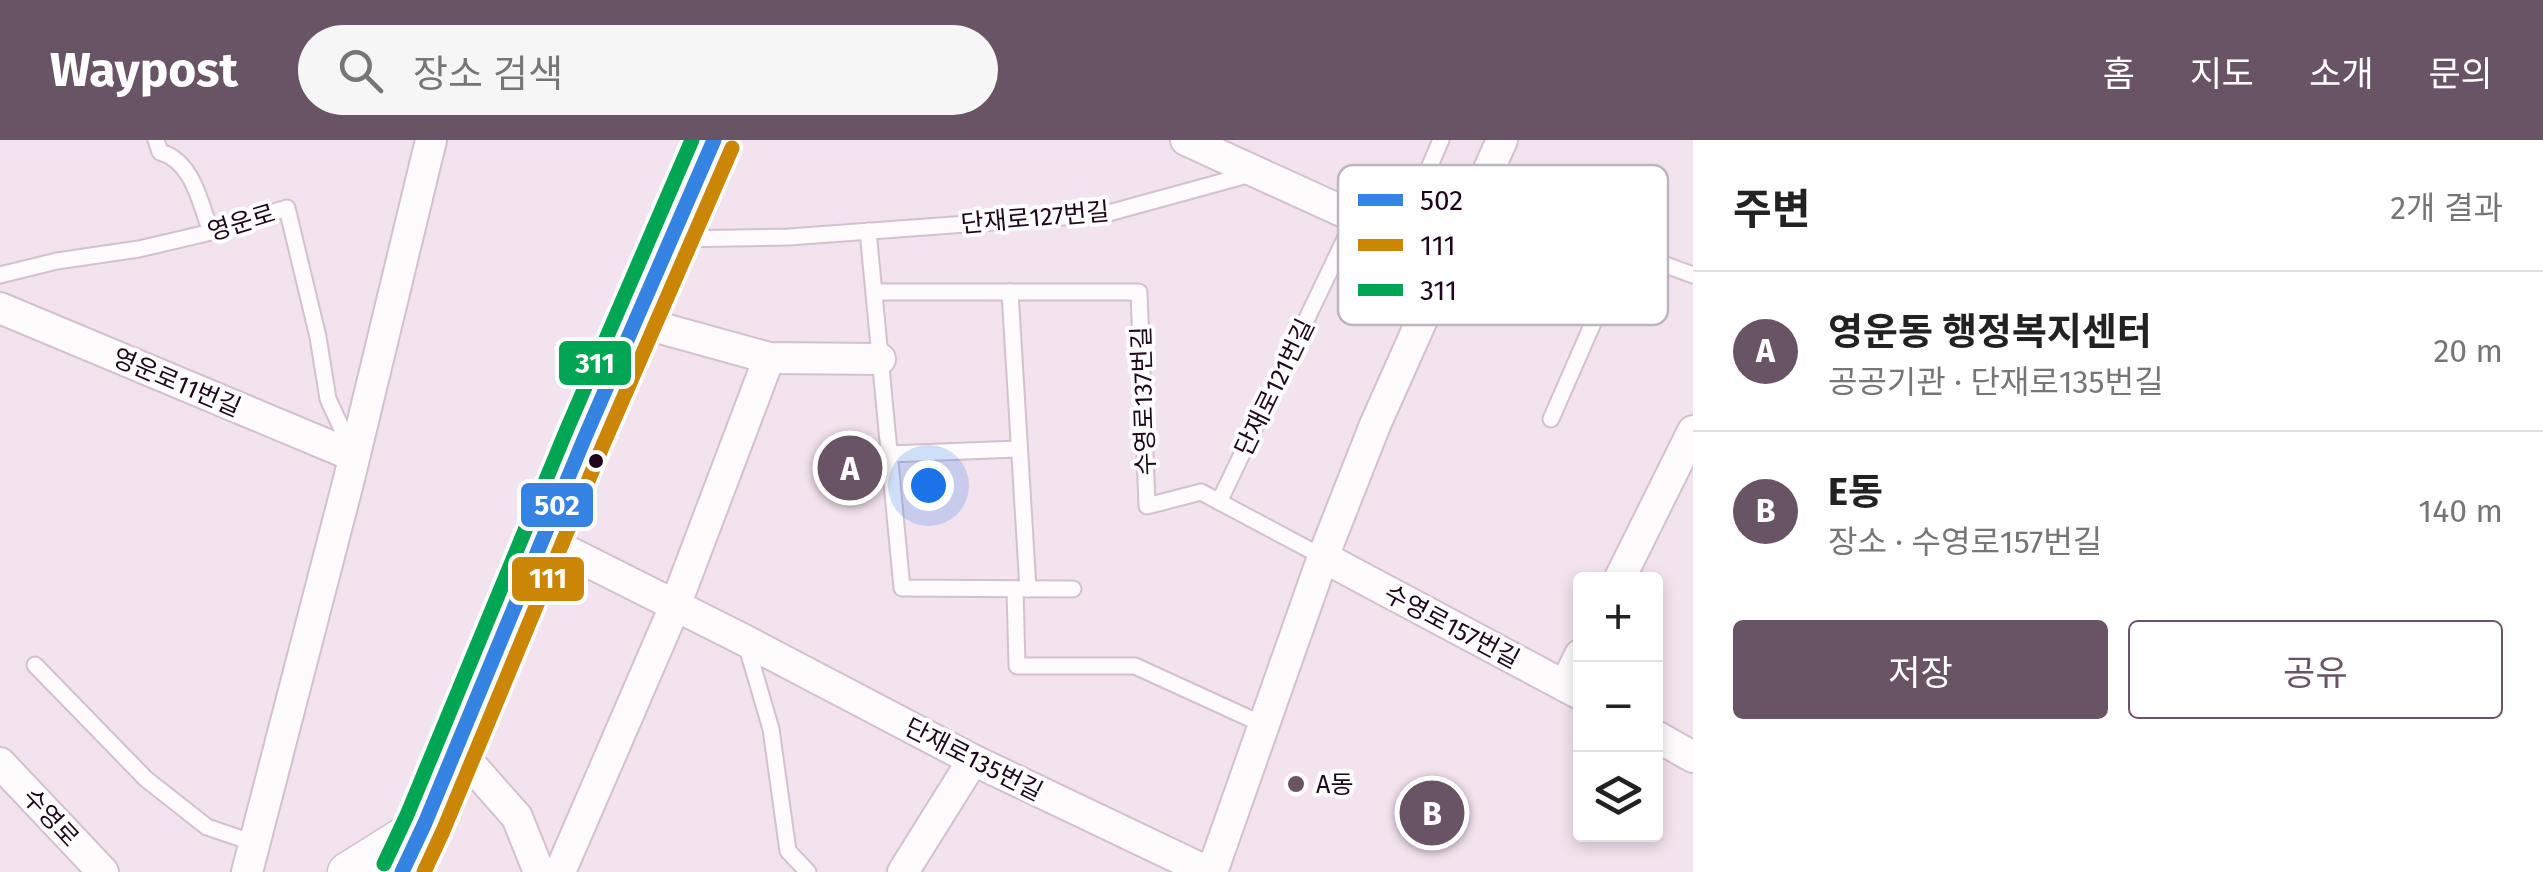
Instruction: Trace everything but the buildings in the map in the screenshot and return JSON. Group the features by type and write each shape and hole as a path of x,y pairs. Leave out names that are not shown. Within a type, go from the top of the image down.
{"street":[{"path":"250,858 431,140"},
{"path":"407,869 542,540 714,140"},
{"path":"1186,140 1338,210"},
{"path":"1491,165 1502,140"},
{"name":"영운로11번길","path":"0,308 354,456"},
{"path":"635,321 768,358 880,360"},
{"path":"1210,872 1323,557 1420,325"},
{"path":"560,872 675,606 768,358"},
{"path":"1622,572 1693,431"},
{"name":"단재로135번길","path":"542,540 973,760 1210,872"},
{"name":"수영로157번길","path":"1323,557 1573,690"},
{"path":"1663,740 1693,757"},
{"path":"456,748 517,817 539,872"},
{"path":"903,872 973,760"},
{"name":"수영로","path":"0,763 103,872"},
{"path":"347,872 426,822"}],"lane":[{"path":"156,140 160,152 173,156 192,179 211,232"},
{"path":"1430,165 1441,140"},
{"name":"단재로127번길","path":"671,240 789,236 1104,214 1258,172"},
{"name":"영운로","path":"0,275 140,249 287,208 318,337 328,400 354,456"},
{"path":"868,231 902,588 1072,590"},
{"name":"단재로121번길","path":"1219,502 1338,255"},
{"path":"1668,266 1693,275"},
{"name":"수영로137번길","path":"874,292 1139,292 1147,506 1202,492 1323,557"},
{"path":"1010,292 1019,448 1021,589 1016,666 1135,666 1264,724"},
{"path":"1552,419 1593,325"},
{"path":"889,454 1019,448"},
{"path":"744,640 771,729 788,851 808,872"},
{"path":"35,665 146,779 250,858"}],"transit line":[{"name":"311","path":"384,864 692,140"},
{"name":"502","path":"402,872 714,140"},
{"name":"111","path":"424,872 732,148"}],"place":[{"name":"영운동 행정복지센터","path":"850,468"},
{"name":"A동","path":"1296,784"},
{"name":"E동","path":"1432,813"}]}
